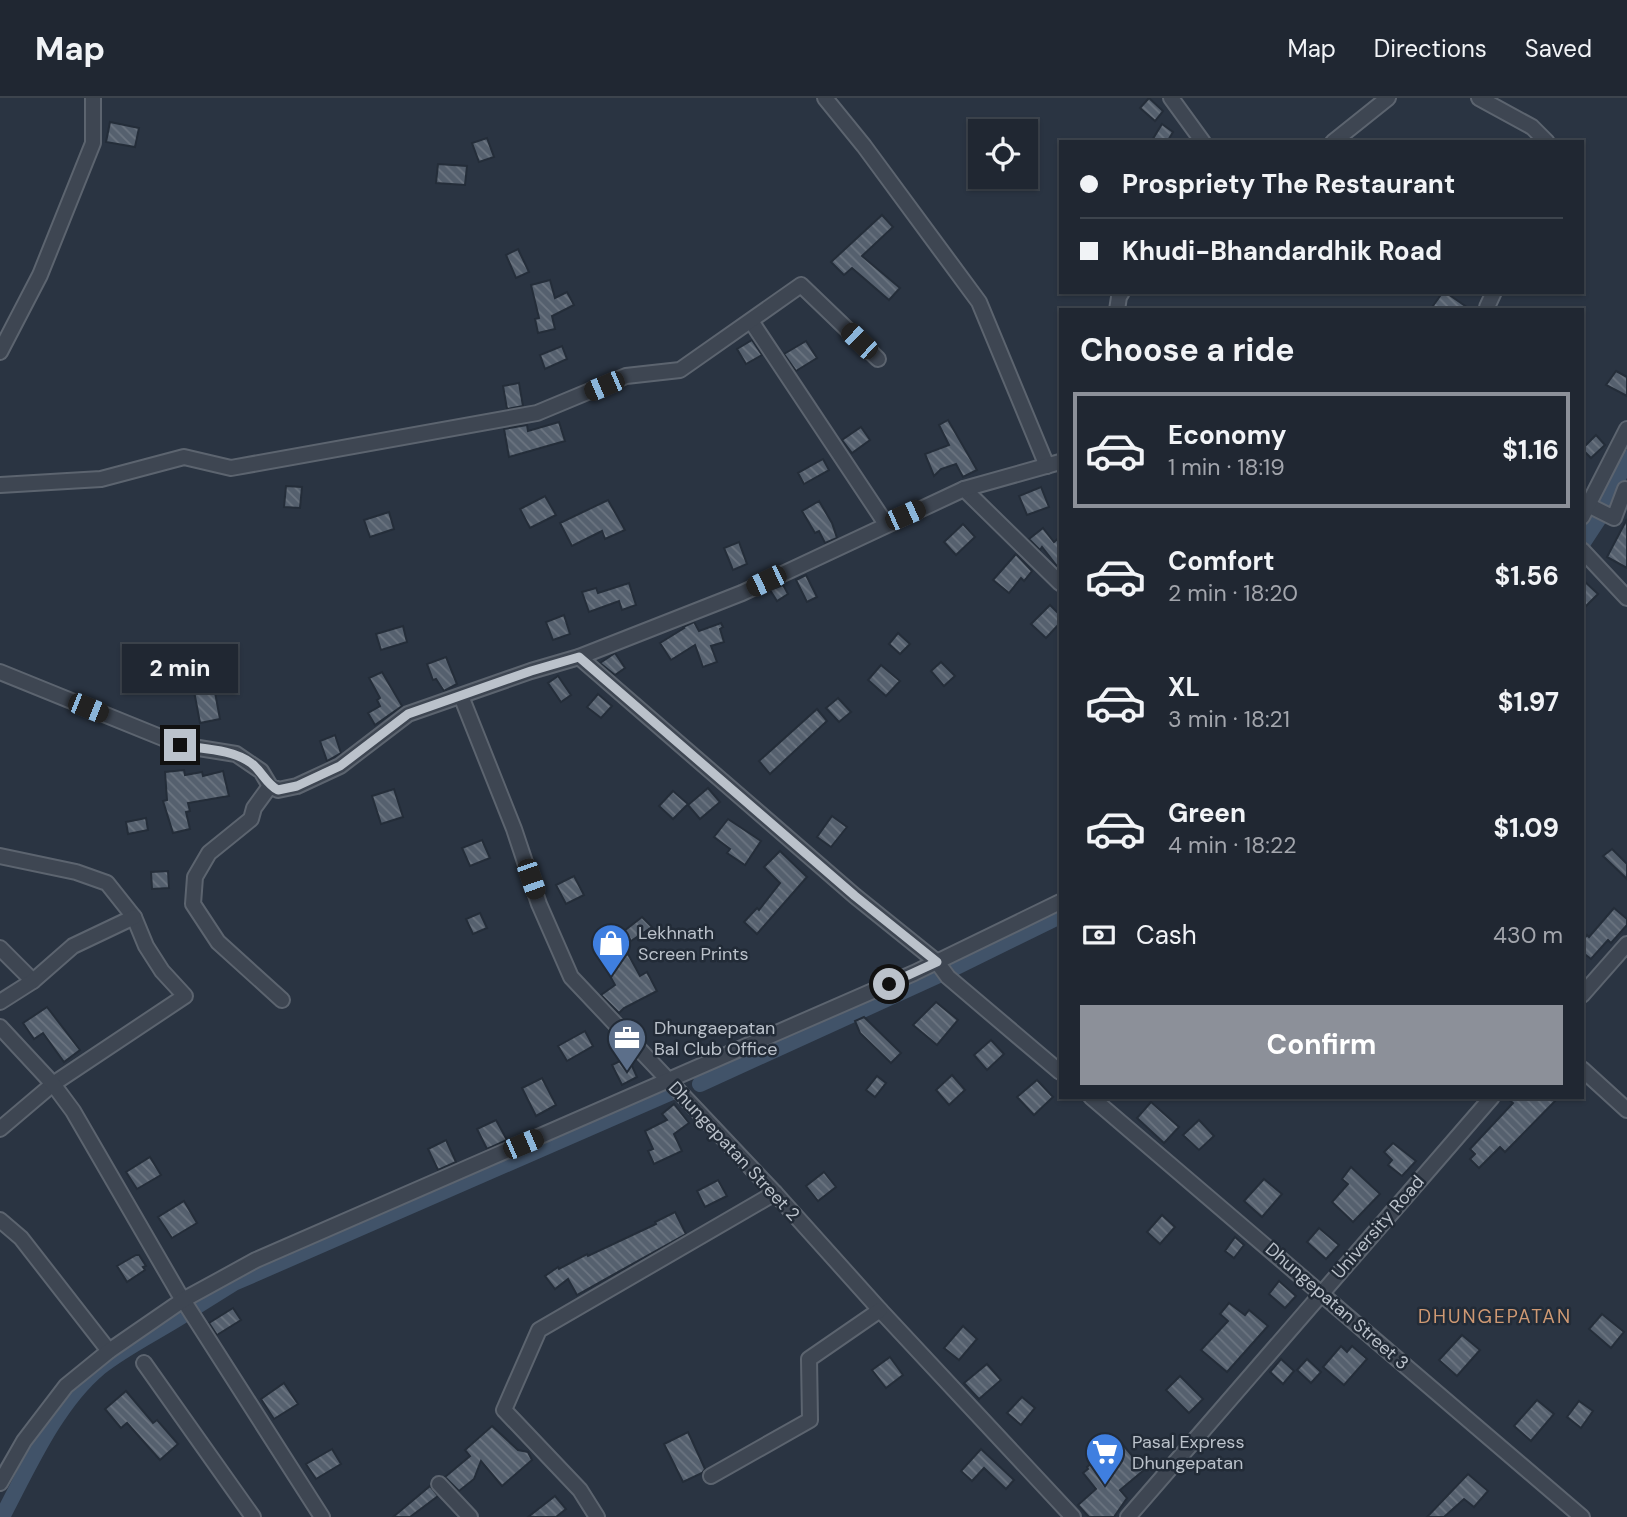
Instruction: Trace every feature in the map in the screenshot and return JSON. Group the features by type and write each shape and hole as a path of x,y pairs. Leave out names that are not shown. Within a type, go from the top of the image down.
{"street":[{"path":"0,352 40,275 93,144 93,98"},
{"path":"0,672 180,745 236,754 261,771 270,786 278,790 297,786 340,766 408,714 579,657 742,593 964,489 1054,464 979,302 864,146 825,98"},
{"path":"1171,98 1202,140"},
{"path":"1336,140 1388,98"},
{"path":"1479,98 1532,127 1545,140"},
{"path":"0,485 100,479 184,457 231,468 537,413 626,376 680,370 801,285 878,359"},
{"path":"751,321 886,524"},
{"path":"1627,429 1585,511 1614,519 1625,489 1627,490"},
{"path":"964,489 1059,582"},
{"path":"1584,552 1627,597"},
{"path":"579,657 855,896 937,962 948,977 1059,1071"},
{"name":"Dhungepatan Street 2","path":"461,696 514,829 539,904 570,977 670,1080 1073,1517"},
{"path":"270,786 254,808 251,819 209,853 195,877 193,904 218,942 282,1000"},
{"path":"0,856 76,872 107,883 134,916 146,946 162,971 185,996 53,1084 0,1129"},
{"path":"0,1483 24,1441 66,1386 109,1351 183,1300 256,1261 937,962 1059,902"},
{"path":"0,1002 33,981 73,946 134,916"},
{"path":"1584,993 1627,944"},
{"path":"0,948 33,981"},
{"path":"0,1027 53,1084 73,1111 183,1300 321,1517"},
{"path":"1584,1071 1627,1110"},
{"name":"Dhungepatan Street 3","path":"1093,1099 1582,1517"},
{"name":"University Road","path":"1128,1517 1490,1099"},
{"path":"597,1517 580,1490 504,1410 539,1330 775,1193"},
{"path":"0,1220 21,1238 109,1351"},
{"path":"711,1476 810,1420 809,1359 880,1310"},
{"path":"144,1363 253,1517"},
{"path":"439,1484 470,1517"}],"building":[{"path":"1149,98 1163,111 1155,121 1140,108"},
{"path":"110,122 139,128 135,147 106,142"},
{"path":"1162,124 1173,132 1168,140 1152,140"},
{"path":"487,138 494,157 479,162 472,143"},
{"path":"438,164 467,166 465,185 436,183"},
{"path":"882,215 893,227 862,256 900,288 889,300 852,268 844,275 831,262"},
{"path":"518,249 529,272 516,278 506,255"},
{"path":"550,280 555,298 567,292 574,305 552,316 555,329 538,333 535,319 539,318 531,285"},
{"path":"1442,294 1448,294 1468,308 1431,308"},
{"path":"752,340 762,355 746,364 737,349"},
{"path":"806,341 817,358 796,371 784,354"},
{"path":"562,346 567,359 545,369 540,355"},
{"path":"1616,371 1627,377 1627,396 1606,385"},
{"path":"519,383 523,406 507,409 503,386"},
{"path":"948,420 977,470 963,477 956,464 941,469 934,476 925,454 949,445 939,425"},
{"path":"559,422 565,441 509,457 504,429 527,425 528,431"},
{"path":"861,427 870,440 852,453 842,440"},
{"path":"1596,435 1605,445 1591,458 1584,451 1584,447"},
{"path":"823,459 829,470 804,484 798,473"},
{"path":"286,486 302,487 300,508 284,507"},
{"path":"1041,487 1049,507 1027,515 1019,496"},
{"path":"545,496 556,515 530,528 520,509"},
{"path":"608,500 625,530 605,539 602,531 572,546 560,523"},
{"path":"819,501 837,538 825,543 819,531 815,533 802,511"},
{"path":"389,512 394,529 370,537 364,520"},
{"path":"1627,519 1627,568 1607,557"},
{"path":"963,524 975,537 956,555 944,542"},
{"path":"1043,528 1054,542 1059,538 1059,569 1042,547 1040,550 1029,539"},
{"path":"739,542 747,564 733,570 724,548"},
{"path":"1016,554 1032,571 1024,581 1021,578 1009,593 993,580"},
{"path":"806,575 817,597 807,602 796,580"},
{"path":"1584,581 1598,594 1584,608"},
{"path":"629,583 636,605 622,610 619,601 589,612 582,592 596,588 598,593"},
{"path":"783,585 788,594 777,601 770,590"},
{"path":"1050,605 1059,614 1059,624 1046,638 1031,624"},
{"path":"564,615 570,634 553,640 546,622"},
{"path":"694,622 699,631 721,623 724,642 711,646 717,662 703,667 695,645 671,660 660,643"},
{"path":"403,626 407,642 381,650 376,634"},
{"path":"898,633 910,644 900,654 889,644"},
{"path":"615,653 625,668 615,675 600,663"},
{"path":"446,657 457,684 444,691 436,679 433,680 427,664"},
{"path":"941,662 955,676 944,686 931,671"},
{"path":"881,665 900,681 886,696 868,680"},
{"path":"382,672 402,706 375,725 368,713 380,706 377,700 380,698 369,678"},
{"path":"558,676 571,695 561,702 548,683"},
{"path":"214,687 220,719 200,723 194,691"},
{"path":"598,694 612,706 601,718 587,707"},
{"path":"838,698 851,712 839,722 826,708"},
{"path":"817,709 827,721 770,774 759,761"},
{"path":"335,735 341,753 327,761 320,741"},
{"path":"184,770 185,775 202,772 203,776 223,771 229,796 188,803 190,811 186,812 190,829 173,833 163,801 167,800 165,772"},
{"path":"708,788 720,802 700,819 688,805"},
{"path":"394,789 403,817 381,824 372,796"},
{"path":"673,791 688,804 673,819 659,806"},
{"path":"832,816 847,827 831,847 817,837"},
{"path":"146,818 148,830 128,834 126,822"},
{"path":"728,819 761,841 745,865 727,853 730,849 714,837"},
{"path":"482,840 490,858 470,866 462,848"},
{"path":"1612,849 1627,864 1627,879 1603,856"},
{"path":"780,851 807,877 757,934 744,922 757,908 759,910 780,883 764,867"},
{"path":"168,871 169,888 152,889 151,872"},
{"path":"574,876 584,895 566,904 556,885"},
{"path":"1614,908 1627,919 1627,925 1611,943 1608,940 1591,959 1584,954 1584,939 1587,935 1589,937"},
{"path":"480,913 487,928 473,934 466,919"},
{"path":"642,917 652,927 631,941 624,931"},
{"path":"628,954 640,976 647,972 657,991 619,1013 601,995 615,985 605,967"},
{"path":"936,1002 958,1020 937,1045 913,1025"},
{"path":"47,1007 80,1050 64,1062 43,1033 34,1039 23,1023"},
{"path":"864,1017 901,1053 891,1063 860,1033 855,1021"},
{"path":"585,1031 593,1046 567,1061 558,1046"},
{"path":"991,1040 1004,1054 987,1070 974,1055"},
{"path":"628,1057 637,1077 622,1085 612,1065"},
{"path":"952,1075 965,1090 949,1105 936,1090"},
{"path":"877,1076 886,1083 875,1097 866,1090"},
{"path":"542,1078 556,1105 536,1116 522,1088"},
{"path":"1037,1080 1053,1097 1034,1115 1017,1097"},
{"path":"1508,1099 1557,1099 1505,1152 1500,1147 1479,1168 1470,1159 1475,1154 1470,1149 1513,1103"},
{"path":"1151,1102 1179,1127 1164,1143 1137,1118"},
{"path":"674,1104 689,1123 674,1134 682,1151 654,1164 648,1151 653,1149 645,1131 667,1120 662,1114"},
{"path":"496,1120 507,1140 487,1149 477,1129"},
{"path":"1199,1120 1214,1136 1199,1150 1183,1135"},
{"path":"446,1140 456,1162 438,1170 428,1149"},
{"path":"1393,1143 1416,1161 1402,1176 1388,1165 1392,1160 1384,1152"},
{"path":"150,1157 161,1175 137,1189 126,1172"},
{"path":"1351,1167 1380,1194 1353,1222 1332,1202 1348,1184 1342,1179"},
{"path":"824,1172 836,1187 818,1201 806,1186"},
{"path":"1264,1179 1282,1194 1262,1217 1244,1201"},
{"path":"718,1180 727,1196 705,1207 697,1191"},
{"path":"184,1201 197,1223 172,1238 158,1217"},
{"path":"675,1212 686,1234 577,1295 568,1279 555,1289 545,1276 558,1267 559,1269 656,1224 655,1222"},
{"path":"1162,1215 1175,1227 1160,1244 1147,1232"},
{"path":"1319,1228 1339,1245 1326,1259 1307,1242"},
{"path":"1235,1237 1244,1245 1234,1258 1225,1251"},
{"path":"139,1255 146,1266 143,1267 145,1270 127,1282 117,1266"},
{"path":"1279,1281 1296,1296 1285,1308 1269,1294"},
{"path":"1229,1303 1245,1315 1249,1310 1268,1326 1227,1372 1201,1350 1228,1321 1220,1314"},
{"path":"233,1308 241,1320 217,1335 209,1323"},
{"path":"1602,1314 1624,1332 1611,1348 1589,1329"},
{"path":"963,1326 977,1339 959,1360 944,1348"},
{"path":"1462,1335 1480,1350 1457,1376 1439,1360"},
{"path":"1341,1346 1347,1352 1352,1346 1367,1359 1344,1385 1323,1367"},
{"path":"890,1357 903,1375 886,1388 872,1370"},
{"path":"1281,1359 1294,1371 1283,1384 1270,1372"},
{"path":"1307,1359 1321,1372 1311,1383 1297,1370"},
{"path":"987,1364 1001,1380 979,1399 964,1383"},
{"path":"1180,1376 1203,1399 1189,1413 1166,1390"},
{"path":"284,1383 298,1404 274,1419 261,1399"},
{"path":"126,1391 153,1423 157,1420 178,1444 160,1460 127,1423 121,1428 105,1409"},
{"path":"1022,1397 1035,1408 1021,1425 1007,1413"},
{"path":"1537,1400 1554,1414 1531,1441 1514,1426"},
{"path":"1579,1401 1593,1411 1581,1428 1567,1417"},
{"path":"492,1426 518,1450 528,1452 532,1460 502,1486 481,1461 474,1479 459,1491 445,1477 470,1456 465,1450"},
{"path":"688,1432 705,1469 683,1482 664,1444"},
{"path":"1119,1440 1144,1470 1120,1490 1127,1498 1114,1517 1089,1517 1078,1505 1096,1489 1083,1473"},
{"path":"332,1449 341,1464 316,1479 306,1464"},
{"path":"981,1449 1014,1480 1006,1489 984,1468 972,1481 961,1471"},
{"path":"1468,1474 1488,1491 1474,1507 1464,1499 1444,1517 1427,1517"},
{"path":"430,1486 438,1496 410,1517 393,1517"},
{"path":"555,1496 566,1509 556,1517 528,1517"}],"waterway":[{"path":"1584,541 1603,512 1627,458"},
{"path":"952,969 1059,916"},
{"path":"700,1084 939,975"},
{"path":"194,1308 234,1283 672,1092"},
{"path":"2,1517 56,1418 84,1383 119,1354 182,1316"}],"place":[{"name":"Lekhnath Screen Prints","path":"611,977"},
{"name":"Dhungaepatan Bal Club Office","path":"627,1072"},
{"name":"Pasal Express Dhungepatan","path":"1105,1486"}],"district":[{"name":"DHUNGEPATAN","path":"1495,1316"}],"route":[{"path":"180,745 236,754 261,771 270,786 278,790 297,786 340,766 408,714 579,657 855,896 937,962 889,984"}]}
